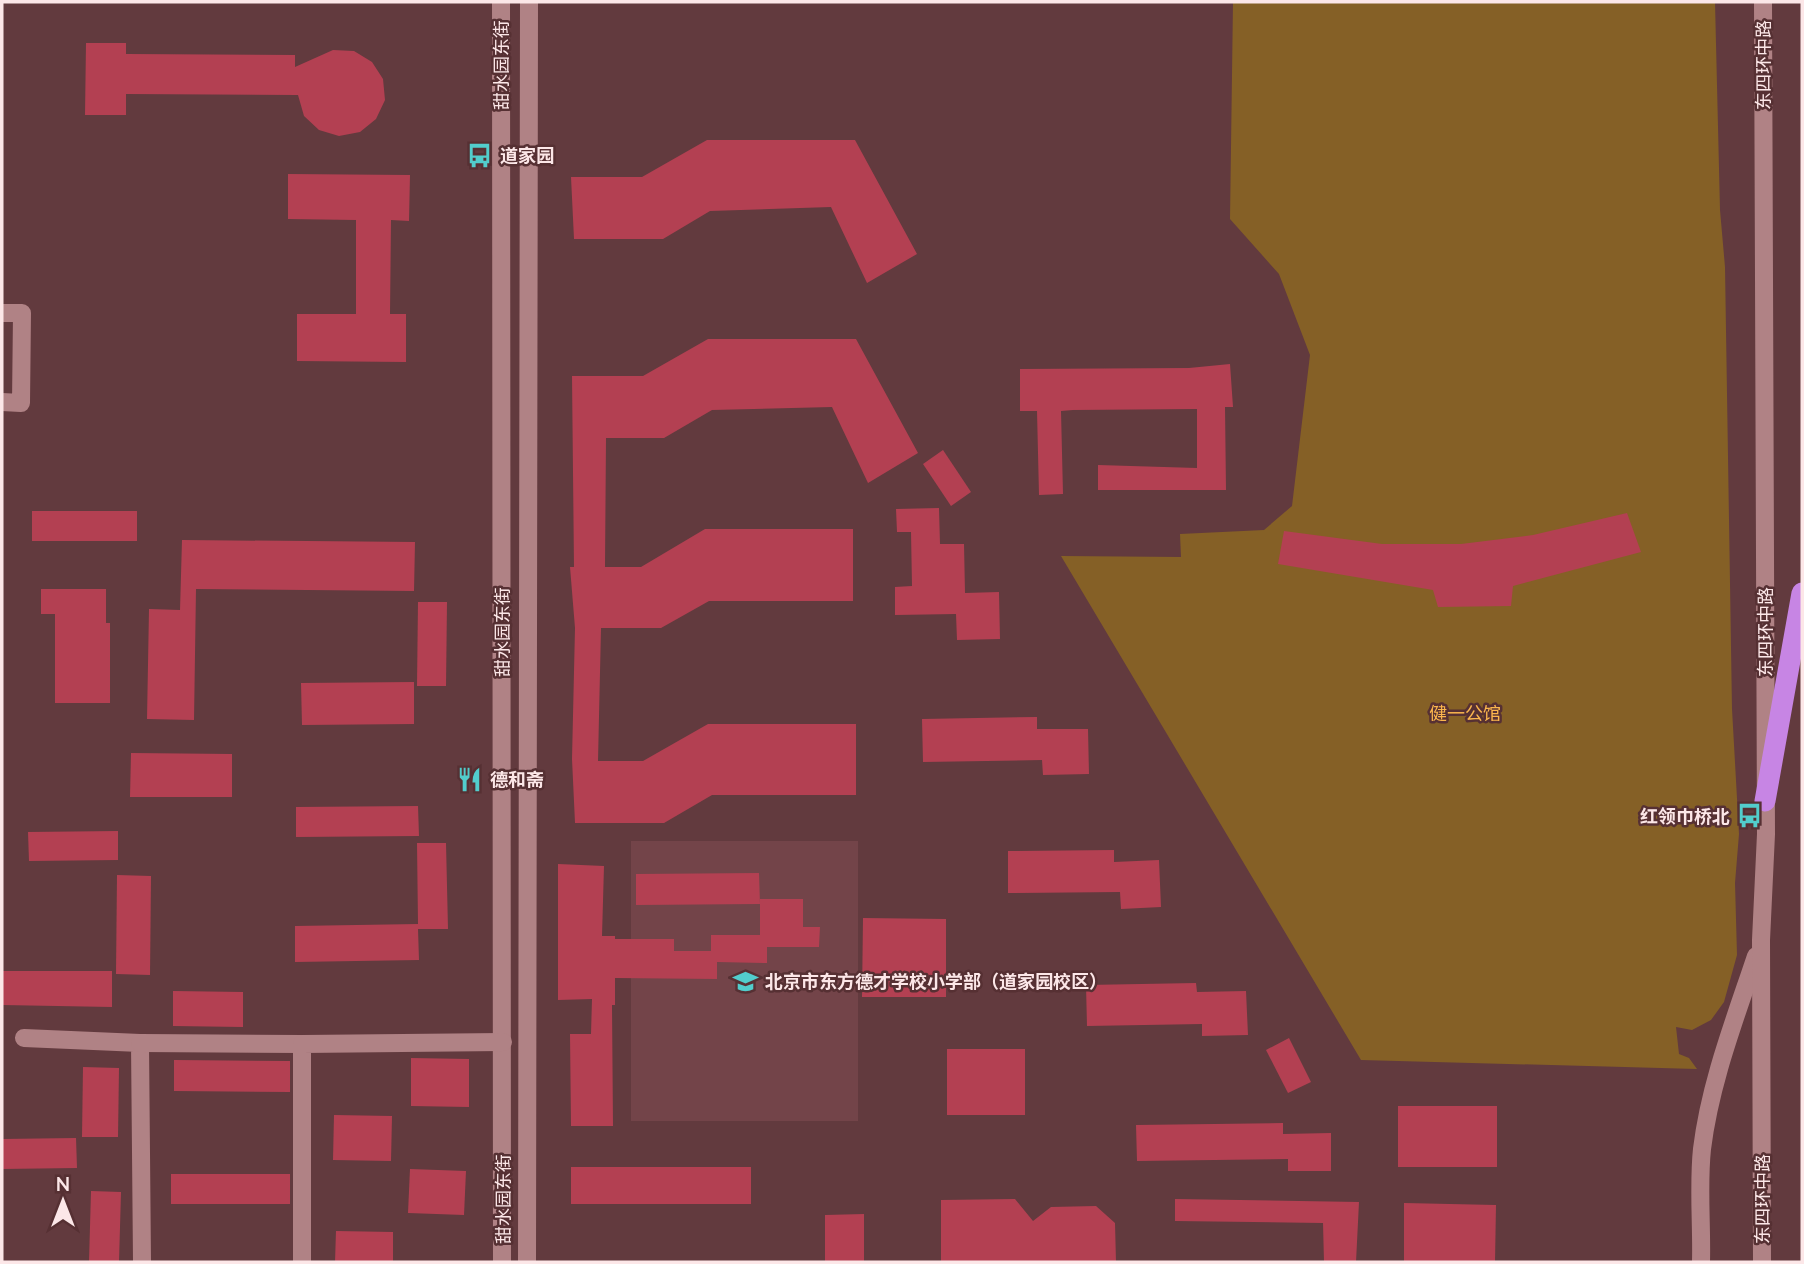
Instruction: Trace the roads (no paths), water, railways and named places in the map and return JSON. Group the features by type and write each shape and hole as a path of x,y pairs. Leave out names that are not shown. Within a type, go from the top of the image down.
{"highway":[{"path":"1765,801 1802,593"}],"street":[{"name":"甜水园东街","path":"501,2 502,1262"},
{"name":"甜水园东街","path":"527,1262 529,2"},
{"name":"东四环中路","path":"1762,1262 1761,940 1765,801 1763,2"},
{"path":"2,313 22,313 21,403 2,402"},
{"path":"1702,1262 1702,1151 1707,1120 1714,1084 1761,940"},
{"path":"24,1038 140,1043 503,1041"},
{"path":"140,1043 142,1262"},
{"path":"302,1044 302,1262"}],"place":[{"name":"道家园","path":"480,155"},
{"name":"德和斋","path":"470,779"},
{"name":"红领巾桥北","path":"1750,816"},
{"name":"北京市东方德才学校小学部（道家园校区）","path":"745,981"}],"park label":[{"name":"健一公馆","path":"1465,713"}]}
